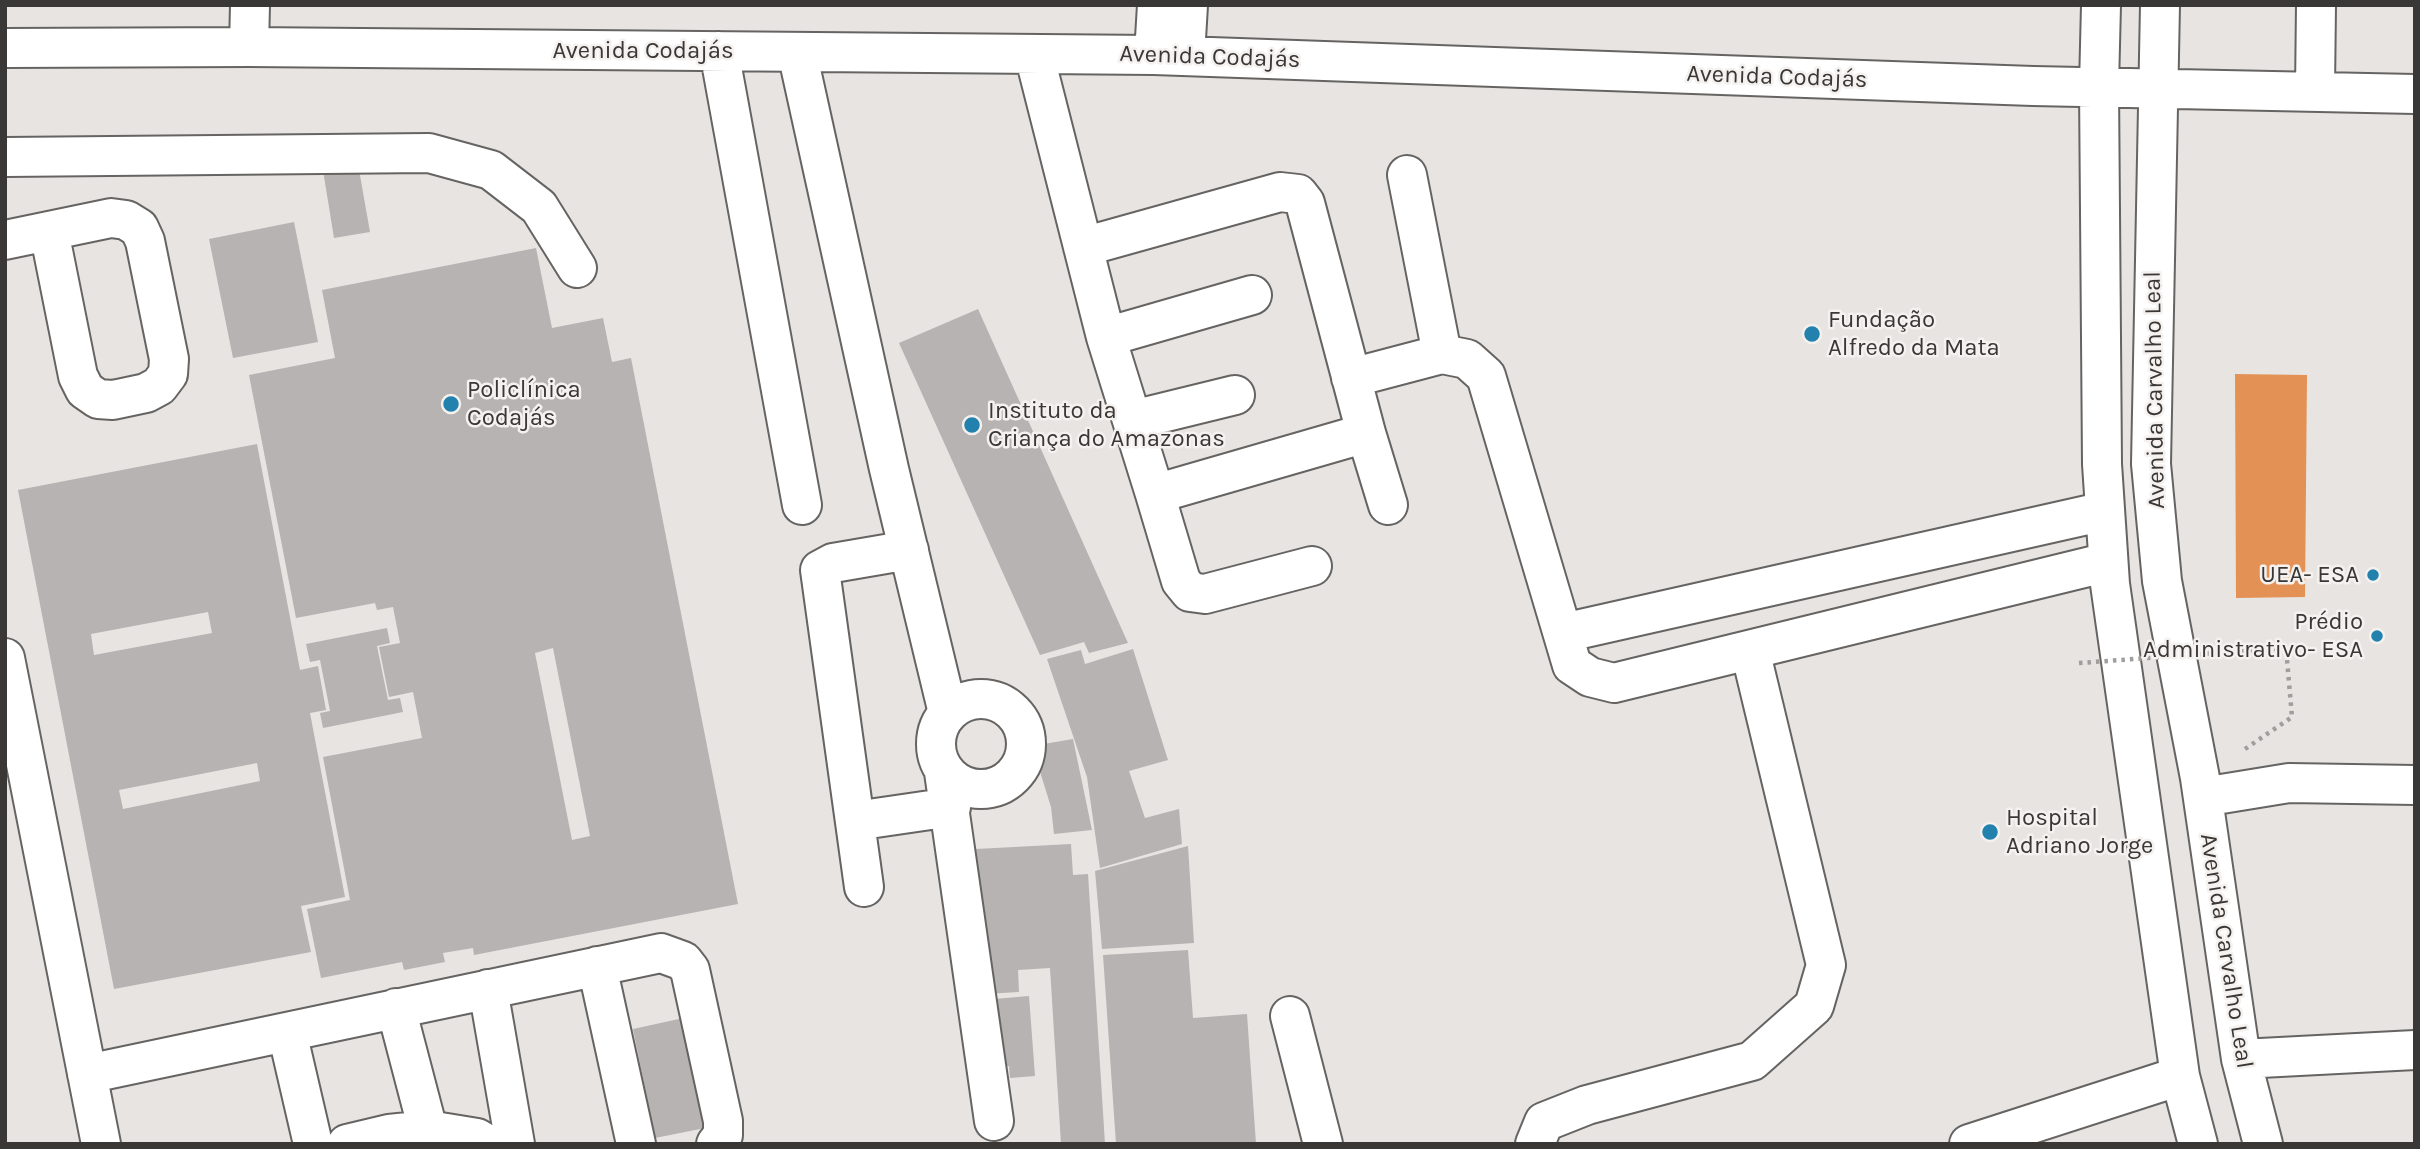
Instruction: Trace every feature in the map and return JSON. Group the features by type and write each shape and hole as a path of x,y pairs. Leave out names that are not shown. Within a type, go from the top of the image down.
{"street":[{"path":"249,47 250,5"},
{"path":"1157,5 1169,55"},
{"path":"1169,55 1188,5"},
{"path":"2101,5 2099,86 2108,562 2180,1076 2198,1144"},
{"name":"Avenida Carvalho Leal","path":"2160,5 2156,87 2151,464 2162,581 2202,788 2241,1059 2263,1144"},
{"path":"2315,90 2316,5"},
{"name":"Avenida Codajás","path":"5,48 249,47 1169,55 2415,94"},
{"path":"719,51 802,505"},
{"path":"797,52 948,713"},
{"path":"1034,54 1106,337 1181,581 1190,592 1205,594 1312,566"},
{"path":"5,157 429,153 491,170 539,206 577,268"},
{"path":"1407,175 1442,355"},
{"path":"1083,247 1280,192 1298,194 1305,204 1388,505"},
{"path":"5,240 49,231 111,219 126,219 139,228 145,241 169,359 168,373 159,386 146,393 113,400 98,399 85,390 78,376 49,231"},
{"path":"1106,337 1252,295"},
{"path":"1351,378 1442,355 1467,359 1486,376 1572,665 1590,677 1614,683 2108,562"},
{"path":"1133,421 1235,396"},
{"path":"1155,494 1366,433"},
{"path":"1563,633 2105,511"},
{"path":"864,887 819,580 820,570 833,563 909,550"},
{"path":"1535,1144 1544,1122 1587,1105 1752,1061 1814,1006 1826,965 1750,649"},
{"path":"5,658 101,1144"},
{"path":"855,821 948,789 956,783 971,789 987,790 1002,785 1014,776 1023,763 1027,747 1025,731 1018,717 1007,706 992,700 976,699 961,704 948,713 939,726 936,742 937,758 948,789 994,1121"},
{"path":"2202,788 2289,783 2415,785"},
{"path":"87,1074 661,953 683,961 690,970 723,1121 723,1135 716,1144"},
{"path":"597,966 636,1144"},
{"path":"488,989 515,1144"},
{"path":"396,1008 428,1130"},
{"path":"1290,1016 1323,1144"},
{"path":"287,1031 313,1144"},
{"path":"2241,1059 2415,1050"},
{"path":"1969,1144 2180,1076"},
{"path":"347,1144 389,1134 428,1130 477,1138 487,1144"}],"path":[{"path":"2079,663 2286,648 2292,718 2202,788"}],"shaded area":[{"path":"2235,374 2307,375 2305,597 2236,598"}],"building":[{"path":"355,147 370,232 334,238 320,152"},
{"path":"294,222 318,342 233,358 209,239"},
{"path":"536,248 552,328 603,318 612,362 631,358 738,904 474,955 473,948 443,953 445,962 404,970 402,962 321,978 307,909 350,900 323,757 422,738 413,692 389,697 379,647 400,643 393,607 377,610 375,603 296,618 249,375 335,358 322,290","holes":["553,648 590,836 572,840 535,653"]},
{"path":"978,309 1128,643 1089,653 1084,642 1040,655 899,343"},
{"path":"257,444 300,670 318,666 326,710 310,713 345,897 301,906 311,952 114,989 18,490","holes":["208,612 212,633 94,655 91,634","257,763 260,781 123,809 119,790"]},
{"path":"387,628 390,643 377,646 388,700 400,698 403,712 323,728 320,713 330,711 320,660 310,662 306,644"},
{"path":"1133,649 1168,760 1129,771 1145,818 1179,809 1182,844 1100,868 1087,777 1047,659 1081,650 1085,664"},
{"path":"1073,739 1092,830 1054,834 1051,807 1032,746"},
{"path":"1071,844 1073,875 1088,874 1105,1144 1061,1144 1050,968 1018,970 1019,992 985,994 976,849"},
{"path":"1188,846 1194,943 1102,949 1095,871"},
{"path":"1188,950 1193,1018 1247,1014 1256,1144 1116,1144 1103,955"},
{"path":"1029,996 1035,1076 1010,1078 1009,1066 998,1067 994,999"},
{"path":"688,1017 710,1127 655,1138 633,1029"}],"place":[{"name":"Fundação Alfredo da Mata","path":"1812,334"},
{"name":"Policlínica Codajás","path":"451,404"},
{"name":"Instituto da Criança do Amazonas","path":"972,425"},
{"name":"UEA- ESA","path":"2373,575"},
{"name":"Prédio Administrativo- ESA","path":"2377,636"},
{"name":"Hospital Adriano Jorge","path":"1990,832"}]}
